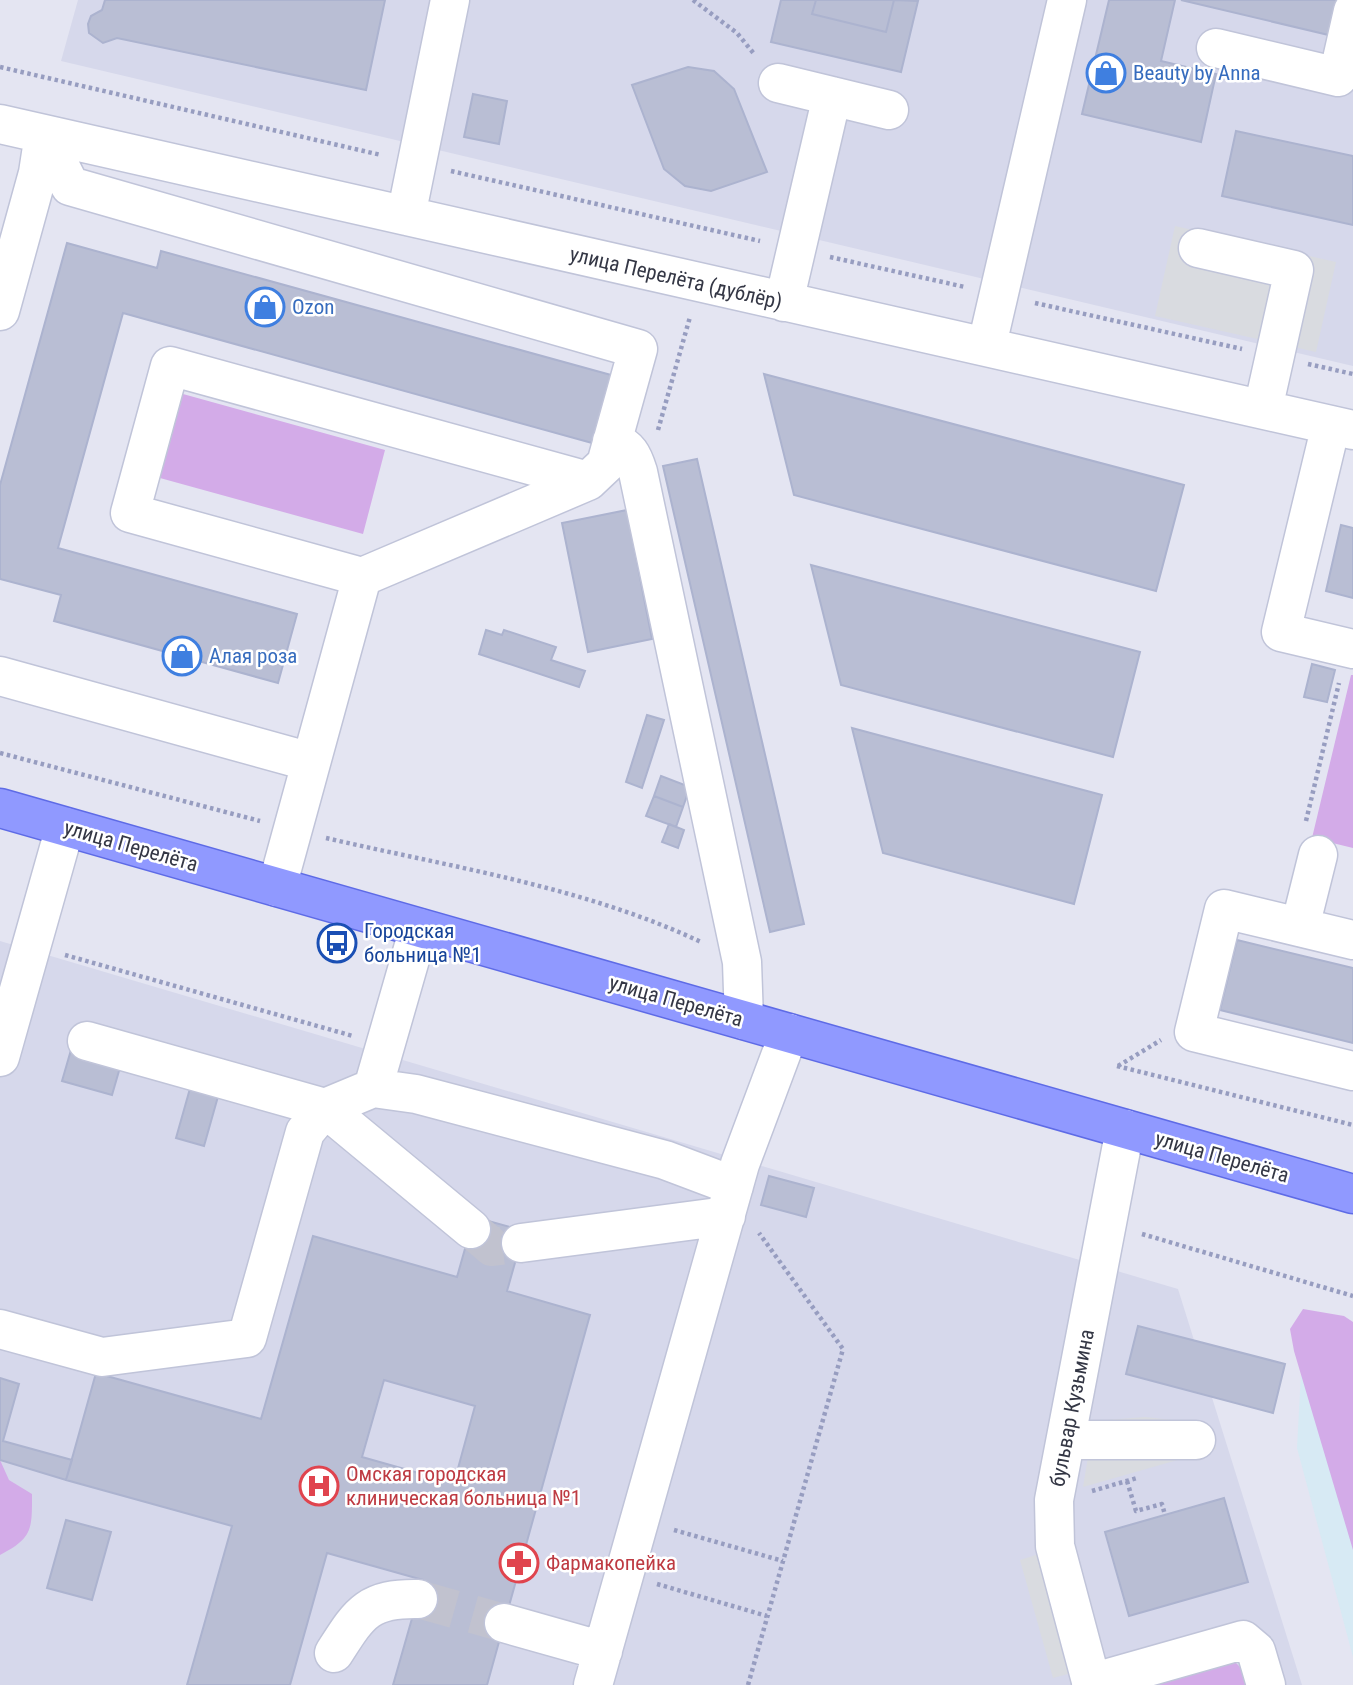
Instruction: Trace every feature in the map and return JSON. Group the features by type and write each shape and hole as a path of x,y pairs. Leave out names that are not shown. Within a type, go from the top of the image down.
{"main road":[{"name":"улица Перелёта","path":"0,808 1353,1194"}],"street":[{"path":"406,216 450,0"},
{"path":"987,345 1068,0"},
{"path":"1216,48 1338,76 1353,11"},
{"path":"778,83 889,110"},
{"path":"784,302 832,96"},
{"name":"улица Перелёта (дублёр)","path":"0,124 784,302 987,345 1342,428"},
{"path":"0,311 38,173 44,134"},
{"path":"44,134 70,186 638,349 622,447 742,961 744,1020"},
{"path":"1198,248 1294,270 1263,409"},
{"path":"587,481 170,366 130,513 362,577 587,481 622,447"},
{"path":"1342,428 1281,632 1350,649"},
{"path":"277,887 362,577"},
{"path":"0,676 311,762"},
{"path":"0,1057 7,1001 65,827"},
{"path":"1300,927 1310,843"},
{"path":"1353,940 1224,909 1194,1032 1353,1071"},
{"path":"373,1088 419,928"},
{"path":"504,1623 598,1668 731,1199 789,1033"},
{"path":"87,1041 325,1108 471,1229"},
{"path":"0,1328 102,1357 247,1338 305,1132 325,1108 373,1088 416,1094 665,1160 731,1199"},
{"name":"бульвар Кузьмина","path":"1091,1684 1055,1546 1054,1500 1125,1129"},
{"path":"521,1243 731,1199"},
{"path":"1066,1440 1196,1440"},
{"path":"334,1653 361,1612 395,1598 418,1599"},
{"path":"1091,1684 1243,1640 1256,1651 1266,1685"}],"path":[{"path":"693,0 737,33 778,83"},
{"path":"0,68 1353,374"},
{"path":"622,447 656,436 700,283"},
{"path":"1310,843 1350,649"},
{"path":"0,753 292,830 572,896 648,917 742,961"},
{"path":"1156,1041 1117,1066 1353,1125"},
{"path":"731,1199 843,1349 748,1685"},
{"path":"1148,1236 1353,1296"},
{"path":"1127,1481 1136,1511 1161,1504 1165,1515"},
{"path":"640,1520 783,1561"},
{"path":"625,1575 767,1616"}],"shaded area":[{"path":"78,0 1353,0 1353,366 61,61"},
{"path":"1175,226 1336,262 1316,352 1155,316"},
{"path":"183,394 385,450 363,534 160,478"},
{"path":"1353,675 1353,848 1312,838"},
{"path":"0,941 1178,1289 1302,1685 0,1685"},
{"path":"1303,1309 1344,1316 1353,1322 1353,1550 1294,1351 1290,1329"},
{"path":"1304,1318 1353,1332 1353,1657 1297,1448"},
{"path":"1145,1417 1209,1424 1216,1449 1083,1487 1094,1421"},
{"path":"0,1460 9,1480 32,1494 32,1516 25,1537 0,1555"},
{"path":"1045,1552 1079,1671 1053,1678 1020,1560"},
{"path":"1233,1660 1241,1668 1246,1685 1144,1685"}],"building":[{"path":"105,0 385,0 366,90 117,38 103,43 89,33 88,24 91,16 102,10"},
{"path":"781,0 816,0 812,14 886,32 894,0 918,1 901,72 771,42"},
{"path":"816,0 894,0 886,32 812,14"},
{"path":"1109,0 1175,0 1161,61 1216,74 1201,142 1082,114"},
{"path":"1181,0 1345,0 1337,37"},
{"path":"688,67 714,71 734,89 767,172 711,191 685,186 664,169 632,85"},
{"path":"473,94 507,101 499,144 464,137"},
{"path":"1236,131 1353,156 1353,225 1222,196"},
{"path":"67,243 157,268 161,251 611,375 592,443 123,313 58,548 297,614 278,683 54,621 61,595 0,579 0,485"},
{"path":"764,374 1184,485 1156,591 794,495"},
{"path":"697,459 804,924 770,932 663,466"},
{"path":"627,510 652,639 588,652 562,523"},
{"path":"1341,525 1353,528 1353,598 1326,591"},
{"path":"811,565 1140,652 1113,757 841,685"},
{"path":"486,630 502,635 504,630 556,647 551,660 585,671 579,687 479,654"},
{"path":"1312,664 1335,670 1327,702 1304,697"},
{"path":"647,715 664,720 642,788 626,782"},
{"path":"852,728 1102,795 1074,904 883,853"},
{"path":"661,776 690,787 683,807 654,796"},
{"path":"654,796 683,807 676,827 646,816"},
{"path":"669,824 684,830 678,848 662,842"},
{"path":"1237,940 1353,968 1353,1043 1220,1010"},
{"path":"71,1050 121,1064 112,1095 62,1081"},
{"path":"191,1085 219,1093 204,1146 176,1138"},
{"path":"769,1176 814,1188 806,1217 761,1205"},
{"path":"474,1217 524,1231 507,1291 590,1315 487,1685 393,1685 423,1580 327,1553 290,1685 187,1685 232,1526 66,1480 96,1373 261,1419 313,1236 457,1277","holes":["384,1380 475,1406 454,1483 362,1457"]},
{"path":"1138,1326 1285,1364 1273,1413 1126,1374"},
{"path":"0,1378 19,1384 3,1441 72,1460 66,1480 0,1460"},
{"path":"1224,1498 1248,1582 1129,1616 1105,1532"},
{"path":"66,1520 111,1532 92,1600 47,1588"}],"tunnel":[{"path":"471,1229 492,1247 521,1243"},
{"path":"418,1599 504,1623"}],"place":[{"name":"Beauty by Anna","path":"1106,73"},
{"name":"Ozon","path":"265,307"},
{"name":"Алая роза","path":"182,656"},
{"name":"Городская больница №1","path":"337,943"},
{"name":"Омская городская клиническая больница №1","path":"319,1486"},
{"name":"Фармакопейка","path":"519,1563"}]}
